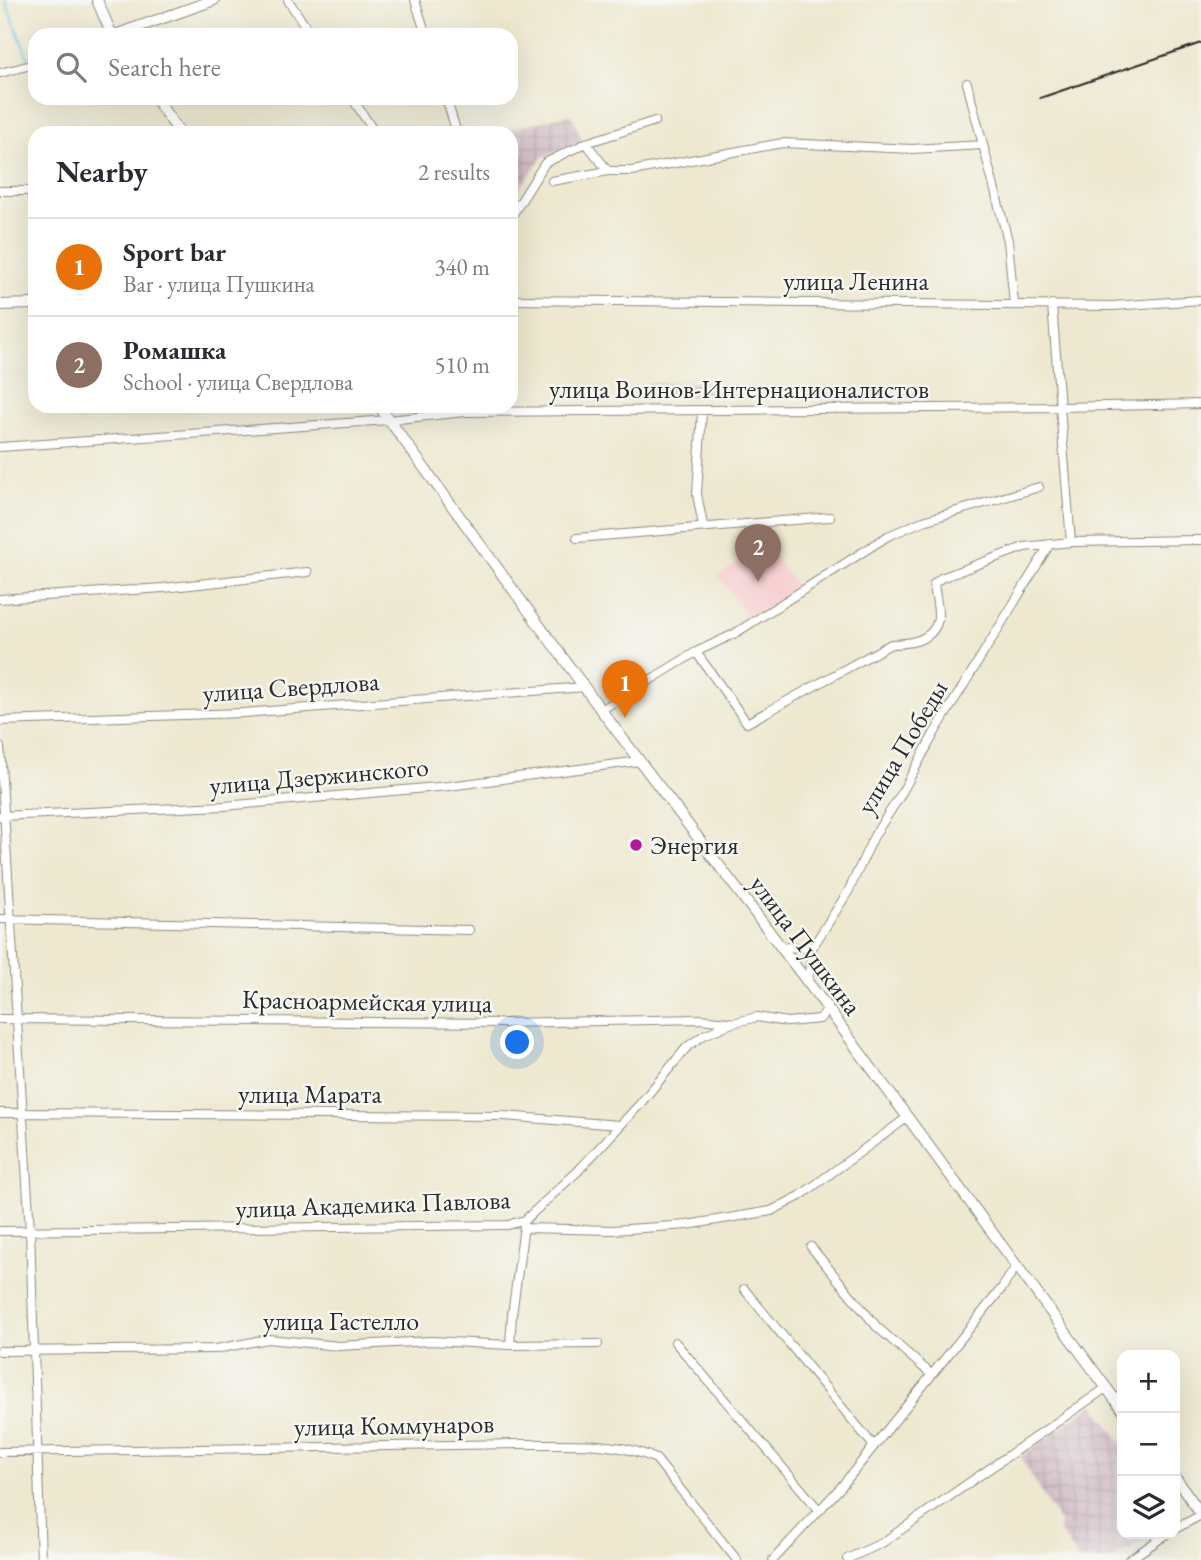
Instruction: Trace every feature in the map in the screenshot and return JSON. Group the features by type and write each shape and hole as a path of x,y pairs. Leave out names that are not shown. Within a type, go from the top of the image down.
{"main road":[{"path":"97,0 110,28"},
{"path":"133,28 214,0"},
{"path":"160,105 175,126"},
{"path":"0,305 28,304"},
{"name":"улица Пушкина","path":"384,413 601,710 808,981 1117,1402"},
{"path":"1180,1484 1201,1514"}],"street":[{"path":"288,0 306,28"},
{"path":"415,0 424,28"},
{"path":"0,73 28,66"},
{"path":"967,83 1008,241 1014,303"},
{"path":"357,105 370,126"},
{"path":"448,105 455,126"},
{"path":"518,206 545,163 586,143 655,121"},
{"path":"586,143 608,171"},
{"path":"552,181 608,171 632,171 782,143 912,149 983,145"},
{"path":"0,191 28,191"},
{"name":"улица Ленина","path":"518,300 1112,306 1201,300"},
{"path":"1052,304 1071,542"},
{"name":"улица Воинов-Интернационалистов","path":"518,412 702,412 1201,404"},
{"path":"702,412 698,494 703,526"},
{"name":"улица Воинов-Интернационалистов","path":"0,447 456,413"},
{"path":"601,710 696,652 734,634 888,536 923,522 1039,487"},
{"path":"578,538 830,517"},
{"path":"696,652 747,723 891,644 912,643 930,633 938,621 933,584 941,578 1024,547 1071,542 1201,540"},
{"name":"улица Победы","path":"812,948 848,892 874,836 900,796 935,732 1050,544"},
{"path":"0,599 163,588 308,572"},
{"name":"улица Свердлова","path":"0,721 243,713 585,687"},
{"path":"0,747 2,816 12,918 30,1231 41,1560"},
{"name":"улица Дзержинского","path":"2,816 224,806 449,786 640,761"},
{"path":"0,919 470,930"},
{"path":"781,947 812,948 808,981"},
{"name":"улица Академика Павлова","path":"0,1231 483,1227 524,1224 578,1171 687,1047 704,1035 732,1023 757,1017 800,1022 820,1018 828,1009"},
{"name":"Красноармейская улица","path":"0,1019 491,1023 700,1019 732,1023"},
{"name":"улица Марата","path":"0,1112 504,1116 619,1125"},
{"path":"510,1345 524,1224 613,1230 687,1225 771,1211 800,1196 908,1117"},
{"path":"811,1247 877,1327 931,1374"},
{"path":"773,1560 873,1445 1002,1288 1017,1265"},
{"path":"744,1289 873,1445"},
{"name":"улица Гастелло","path":"0,1352 216,1349 268,1339 339,1346 432,1342 598,1344"},
{"path":"675,1342 819,1510"},
{"path":"847,1559 882,1543 1106,1388"},
{"name":"улица Коммунаров","path":"0,1452 506,1444 603,1445 639,1451 656,1459 737,1560"},
{"path":"1180,1526 1201,1514"},
{"path":"1129,1560 1160,1539"}],"shaded area":[{"path":"571,114 582,141 542,157 518,190 518,155 523,153 518,144 518,127"},
{"path":"647,383 709,383 709,396 648,397"},
{"path":"766,545 798,588 749,620 718,576"},
{"path":"1094,1404 1117,1437 1117,1539 1146,1539 1112,1560 1079,1560 1059,1530 1060,1524 1020,1456"}],"waterway":[{"path":"5,0 28,58"}],"railway":[{"path":"1040,98 1201,43"}],"place":[{"name":"Ромашка","path":"758,582"},
{"name":"Sport bar","path":"625,718"},
{"name":"Энергия","path":"636,845"}]}
